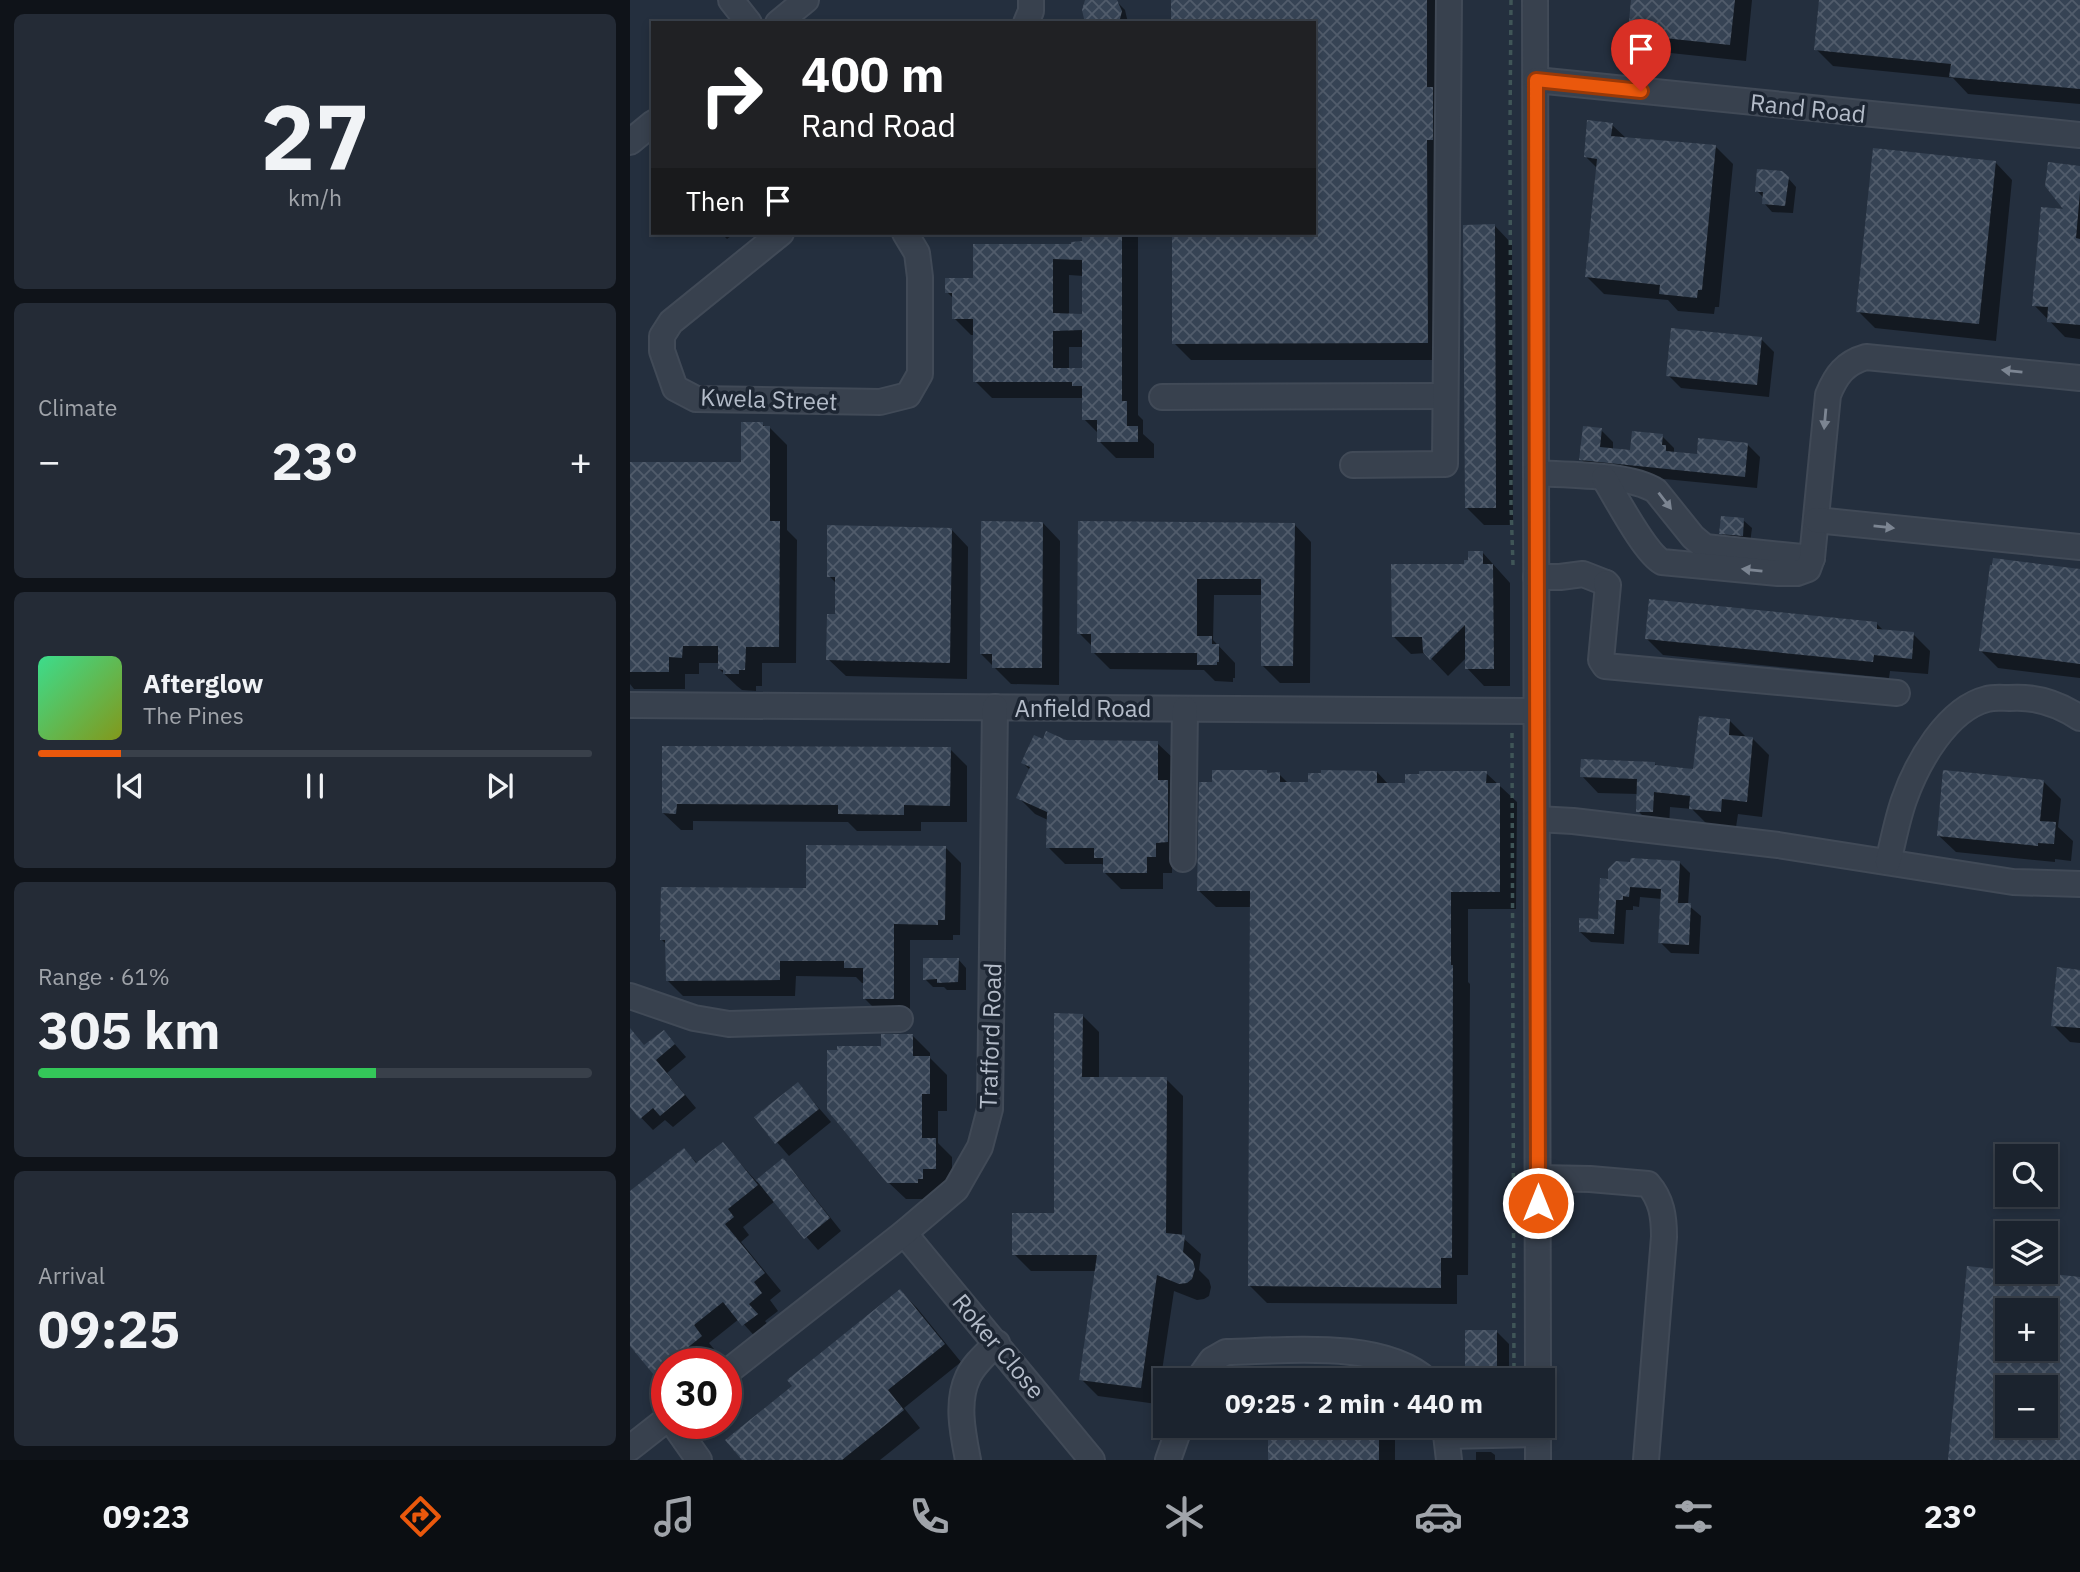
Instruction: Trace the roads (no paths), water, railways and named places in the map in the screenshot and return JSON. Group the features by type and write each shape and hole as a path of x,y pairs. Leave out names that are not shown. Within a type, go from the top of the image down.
{"street":[{"path":"731,0 747,21"},
{"path":"780,21 806,0"},
{"path":"1027,21 1031,11 1031,0"},
{"path":"1353,465 1445,464 1449,0"},
{"path":"1535,0 1538,1368"},
{"name":"Rand Road","path":"1536,80 2080,135"},
{"path":"630,142 651,125"},
{"name":"Kwela Street","path":"779,235 671,322 662,336 662,351 675,388 696,399 880,402 908,395 920,374 919,277 917,253 906,235"},
{"path":"1604,478 1648,547 1662,562 1790,573 1808,569 1812,558 1828,395 1834,380 1853,360 1866,357 2080,378"},
{"path":"1162,397 1445,396"},
{"path":"1536,472 1641,483 1656,491 1693,537 1705,547 1812,558"},
{"path":"1816,520 2080,547"},
{"path":"1536,576 1583,586 1608,585 1601,660 1605,666 1897,693"},
{"path":"1888,862 1904,800 1918,768 1940,732 1965,710 1987,699 2018,697 2048,702 2080,718"},
{"name":"Anfield Road","path":"630,705 1536,711"},
{"name":"Trafford Road","path":"742,1360 956,1189 980,1147 990,1108 995,707"},
{"path":"1183,859 1185,709"},
{"path":"1537,819 1778,845 2013,882 2080,884"},
{"path":"630,996 694,1018 729,1024 900,1019"},
{"path":"1538,1178 1648,1184 1656,1193 1664,1221 1664,1237 1646,1460"},
{"name":"Roker Close","path":"904,1233 1092,1460"},
{"path":"968,1460 961,1412 964,1391 968,1377 977,1363 997,1343"},
{"path":"1206,1368 1212,1360 1226,1352 1342,1350 1384,1357 1409,1368"},
{"path":"630,1448 651,1432"},
{"path":"1168,1460 1176,1438"},
{"path":"1447,1441 1472,1438"},
{"path":"1538,1438 1538,1460"},
{"path":"684,1439 699,1460"}]}
